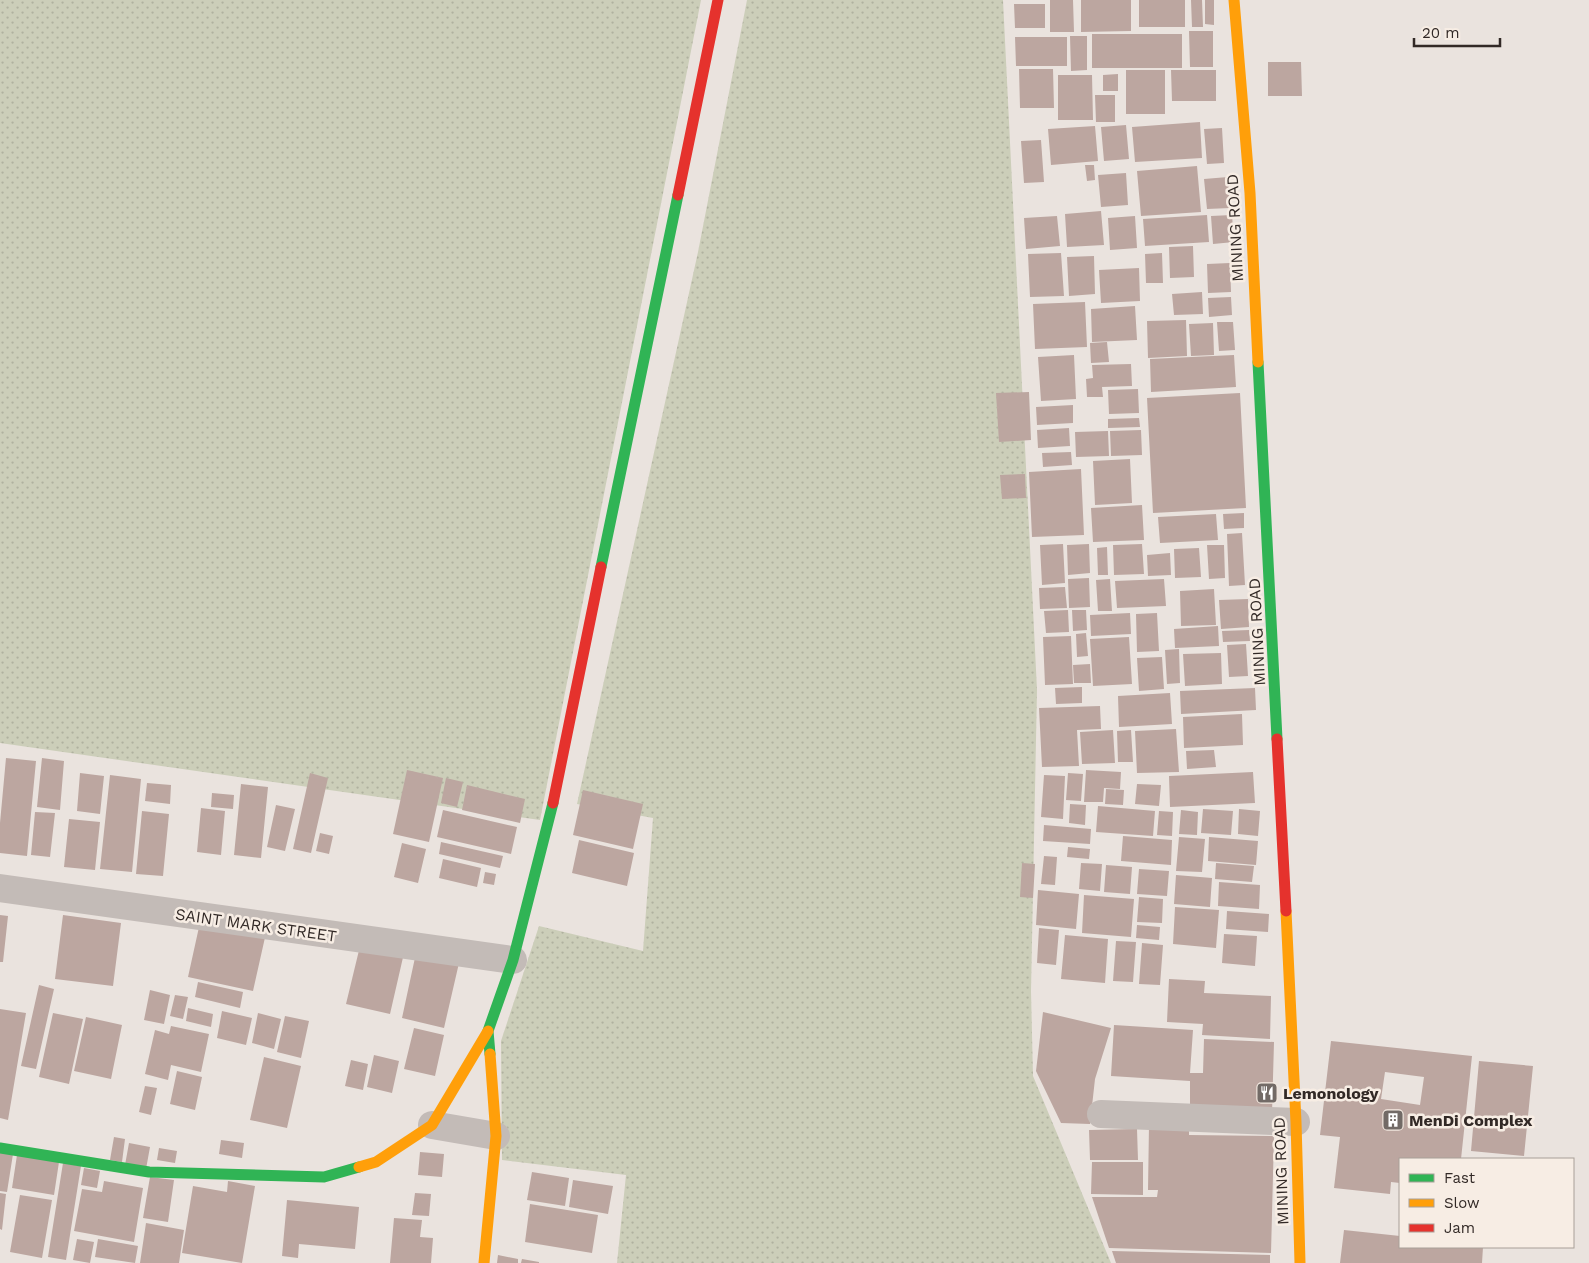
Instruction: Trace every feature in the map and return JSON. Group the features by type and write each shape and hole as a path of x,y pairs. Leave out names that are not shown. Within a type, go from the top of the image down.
{"street":[{"path":"0,1148 149,1172 324,1178 376,1162 432,1125 488,1031 512,960 550,815 718,0"},
{"name":"MINING ROAD","path":"1234,0 1250,193 1296,1122 1300,1263"},
{"name":"SAINT MARK STREET","path":"0,888 512,960"},
{"path":"484,1263 496,1136 488,1031"},
{"path":"1101,1114 1296,1122"},
{"path":"432,1125 496,1136"}],"green space":[{"path":"0,0 701,0 540,820 0,743"},
{"path":"747,0 1003,0 1037,690 1031,991 1033,1076 1111,1263 617,1263 626,1175 502,1160 501,1041 539,926 643,951 653,818 577,804 698,252"}],"building":[{"path":"1050,0 1073,0 1074,32 1050,32"},
{"path":"1081,0 1131,0 1131,31 1081,32"},
{"path":"1139,0 1185,0 1185,27 1139,27"},
{"path":"1191,0 1202,0 1203,27 1192,27"},
{"path":"1205,0 1214,0 1214,25 1205,24"},
{"path":"1014,4 1045,4 1045,28 1015,28"},
{"path":"1189,31 1213,31 1213,67 1190,67"},
{"path":"1092,34 1182,34 1182,68 1092,68"},
{"path":"1070,36 1087,36 1087,70 1071,71"},
{"path":"1015,37 1067,37 1067,66 1016,66"},
{"path":"1268,62 1301,62 1302,96 1268,96"},
{"path":"1019,69 1053,69 1054,108 1020,108"},
{"path":"1126,70 1165,70 1165,114 1126,114"},
{"path":"1171,70 1216,70 1216,101 1172,101"},
{"path":"1118,74 1118,91 1103,91 1103,75"},
{"path":"1058,75 1092,75 1093,120 1058,120"},
{"path":"1095,95 1115,95 1115,122 1096,122"},
{"path":"1200,122 1202,158 1135,162 1132,127"},
{"path":"1126,125 1129,159 1104,161 1101,127"},
{"path":"1095,126 1098,161 1051,165 1048,129"},
{"path":"1222,128 1224,163 1207,164 1204,129"},
{"path":"1041,140 1044,182 1024,183 1021,141"},
{"path":"1085,165 1094,165 1095,180 1087,181"},
{"path":"1197,166 1201,212 1141,216 1137,171"},
{"path":"1126,173 1128,205 1101,207 1098,175"},
{"path":"1228,177 1230,208 1207,209 1204,179"},
{"path":"1101,211 1104,245 1067,247 1065,214"},
{"path":"1207,215 1209,242 1145,246 1143,219"},
{"path":"1232,215 1234,242 1213,244 1211,216"},
{"path":"1057,216 1060,246 1026,249 1024,218"},
{"path":"1135,216 1137,248 1110,250 1108,218"},
{"path":"1193,246 1194,277 1170,278 1169,247"},
{"path":"1061,253 1064,296 1030,297 1028,254"},
{"path":"1162,253 1163,283 1146,283 1145,254"},
{"path":"1094,256 1095,294 1069,296 1067,257"},
{"path":"1230,263 1231,292 1208,293 1207,264"},
{"path":"1139,268 1140,301 1101,303 1099,270"},
{"path":"1202,292 1203,314 1174,315 1172,294"},
{"path":"1231,297 1232,315 1209,317 1208,298"},
{"path":"1085,302 1087,347 1035,349 1033,304"},
{"path":"1135,306 1137,340 1092,342 1091,309"},
{"path":"1186,320 1187,356 1148,358 1147,321"},
{"path":"1217,322 1233,322 1235,350 1219,351"},
{"path":"1213,323 1214,355 1191,356 1189,324"},
{"path":"1107,342 1109,362 1091,363 1090,343"},
{"path":"1074,355 1076,399 1041,401 1038,357"},
{"path":"1234,355 1236,387 1151,392 1150,359"},
{"path":"1131,364 1132,386 1102,387 1103,397 1087,397 1086,379 1093,378 1092,365"},
{"path":"1138,389 1139,413 1109,414 1108,390"},
{"path":"1029,392 1031,440 999,442 996,393"},
{"path":"1240,393 1246,508 1153,513 1147,398"},
{"path":"1073,405 1073,423 1037,425 1036,407"},
{"path":"1139,418 1140,427 1108,428 1108,419"},
{"path":"1069,428 1070,446 1038,448 1037,430"},
{"path":"1141,430 1142,455 1111,456 1110,431"},
{"path":"1108,431 1109,456 1076,457 1075,432"},
{"path":"1071,452 1072,465 1043,467 1042,453"},
{"path":"1130,459 1132,503 1095,505 1093,461"},
{"path":"1081,469 1084,535 1032,537 1029,472"},
{"path":"1025,474 1026,498 1002,499 1000,475"},
{"path":"1142,505 1144,540 1093,542 1091,508"},
{"path":"1244,513 1244,528 1224,529 1223,514"},
{"path":"1216,514 1218,540 1160,543 1158,517"},
{"path":"1242,533 1245,585 1229,586 1227,534"},
{"path":"1063,544 1065,583 1042,585 1040,545"},
{"path":"1089,544 1090,573 1068,575 1067,545"},
{"path":"1142,544 1144,574 1114,575 1113,545"},
{"path":"1207,545 1224,545 1225,578 1209,579"},
{"path":"1107,547 1108,575 1098,575 1097,548"},
{"path":"1199,548 1201,577 1175,578 1174,549"},
{"path":"1170,553 1171,575 1148,576 1147,555"},
{"path":"1089,578 1090,607 1069,608 1068,579"},
{"path":"1110,579 1112,611 1098,611 1096,580"},
{"path":"1164,579 1166,606 1117,608 1115,581"},
{"path":"1065,587 1067,608 1040,609 1039,588"},
{"path":"1214,589 1216,625 1181,626 1180,591"},
{"path":"1248,599 1249,627 1221,629 1219,600"},
{"path":"1068,610 1069,632 1046,633 1044,611"},
{"path":"1072,610 1086,610 1087,630 1073,631"},
{"path":"1130,613 1131,634 1091,636 1090,615"},
{"path":"1157,613 1159,651 1137,652 1136,614"},
{"path":"1218,626 1219,646 1175,648 1174,629"},
{"path":"1249,630 1250,641 1223,642 1222,631"},
{"path":"1086,633 1088,656 1077,657 1076,634"},
{"path":"1071,636 1073,684 1045,685 1043,637"},
{"path":"1129,637 1132,684 1093,686 1090,639"},
{"path":"1246,644 1248,676 1229,677 1227,645"},
{"path":"1179,649 1180,683 1167,684 1165,650"},
{"path":"1221,653 1222,684 1185,686 1183,654"},
{"path":"1162,657 1164,689 1139,691 1137,658"},
{"path":"1090,664 1091,683 1074,683 1073,665"},
{"path":"1082,687 1082,703 1056,704 1055,688"},
{"path":"1255,688 1256,710 1181,714 1180,691"},
{"path":"1170,693 1172,724 1119,727 1118,696"},
{"path":"1100,706 1101,729 1077,730 1079,766 1042,767 1039,708"},
{"path":"1242,714 1243,745 1184,748 1183,717"},
{"path":"1176,729 1179,772 1137,773 1135,731"},
{"path":"1113,730 1115,763 1082,764 1080,732"},
{"path":"1131,730 1133,762 1118,762 1117,731"},
{"path":"1214,750 1216,767 1187,769 1186,751"},
{"path":"6,758 36,761 27,856 0,853 0,823"},
{"path":"42,758 64,761 60,810 37,807"},
{"path":"407,770 443,778 429,842 393,834"},
{"path":"1086,770 1121,772 1120,789 1104,788 1103,802 1084,802"},
{"path":"1253,772 1255,803 1170,807 1169,776"},
{"path":"80,773 104,776 100,814 77,811"},
{"path":"310,773 328,778 311,853 293,849"},
{"path":"1068,773 1083,774 1081,801 1066,800"},
{"path":"110,775 141,779 132,872 100,869"},
{"path":"1044,775 1065,776 1063,819 1041,817"},
{"path":"446,778 463,782 457,807 441,803"},
{"path":"147,783 171,785 170,804 145,801"},
{"path":"241,784 268,787 261,858 234,855"},
{"path":"1137,784 1161,785 1159,806 1135,804"},
{"path":"467,785 525,799 520,823 462,810"},
{"path":"1106,789 1124,790 1123,805 1105,804"},
{"path":"583,790 643,804 633,849 573,835"},
{"path":"212,793 234,795 233,809 211,807"},
{"path":"1070,804 1086,805 1085,825 1069,823"},
{"path":"276,805 295,809 285,851 267,847"},
{"path":"1098,806 1155,811 1153,836 1096,832"},
{"path":"201,808 225,811 221,855 197,852"},
{"path":"1203,809 1233,811 1231,835 1201,833"},
{"path":"1239,809 1260,811 1258,836 1238,834"},
{"path":"443,810 517,827 511,854 437,837"},
{"path":"1181,810 1198,812 1197,835 1179,834"},
{"path":"142,811 169,814 163,876 136,874"},
{"path":"1159,811 1173,812 1172,836 1157,835"},
{"path":"35,812 55,813 50,857 31,855"},
{"path":"69,819 100,822 95,870 64,867"},
{"path":"1044,825 1091,829 1090,844 1043,841"},
{"path":"320,833 333,836 329,854 316,851"},
{"path":"1123,836 1172,840 1171,865 1121,861"},
{"path":"1179,837 1205,839 1202,872 1176,871"},
{"path":"1209,837 1258,841 1256,865 1208,861"},
{"path":"579,840 634,853 627,886 572,873"},
{"path":"441,842 503,856 500,868 439,854"},
{"path":"402,843 426,849 418,883 394,877"},
{"path":"1068,847 1090,849 1089,859 1067,857"},
{"path":"1044,856 1057,857 1055,885 1041,884"},
{"path":"443,859 481,868 477,887 439,878"},
{"path":"1022,863 1035,864 1033,898 1020,897"},
{"path":"1081,863 1102,864 1100,891 1079,889"},
{"path":"1216,863 1254,866 1252,882 1215,879"},
{"path":"1106,865 1132,867 1130,894 1104,892"},
{"path":"1139,869 1169,871 1167,896 1137,894"},
{"path":"485,872 496,874 494,885 483,883"},
{"path":"1176,875 1212,878 1210,907 1174,904"},
{"path":"1219,882 1260,885 1259,909 1218,906"},
{"path":"1038,890 1079,894 1076,929 1036,925"},
{"path":"1084,895 1134,899 1131,937 1082,933"},
{"path":"1139,897 1163,899 1162,923 1137,922"},
{"path":"1175,907 1219,910 1216,948 1173,944"},
{"path":"1227,911 1269,914 1268,932 1226,929"},
{"path":"0,915 8,916 3,962 0,962"},
{"path":"63,915 121,923 113,986 55,979"},
{"path":"201,918 266,933 253,991 188,977"},
{"path":"1137,925 1160,927 1159,940 1136,938"},
{"path":"1039,928 1059,930 1056,965 1037,963"},
{"path":"1224,934 1257,936 1255,966 1222,963"},
{"path":"1065,935 1108,939 1105,983 1061,979"},
{"path":"1116,941 1136,942 1133,982 1113,981"},
{"path":"361,942 404,953 390,1014 346,1004"},
{"path":"1142,943 1163,945 1160,985 1139,984"},
{"path":"416,953 459,963 444,1028 402,1018"},
{"path":"1169,979 1205,981 1204,993 1271,996 1270,1039 1202,1035 1203,1024 1167,1022"},
{"path":"198,982 243,992 240,1008 195,997"},
{"path":"39,985 54,989 36,1069 21,1066"},
{"path":"150,990 170,995 164,1024 144,1020"},
{"path":"175,995 188,997 183,1019 170,1016"},
{"path":"188,1008 213,1014 211,1027 186,1021"},
{"path":"0,1009 26,1013 8,1120 0,1118"},
{"path":"222,1011 252,1018 246,1045 217,1038"},
{"path":"1043,1012 1111,1028 1095,1079 1090,1124 1061,1123 1036,1071"},
{"path":"53,1013 83,1019 69,1084 39,1077"},
{"path":"258,1013 281,1019 274,1049 252,1043"},
{"path":"285,1016 309,1021 301,1058 277,1052"},
{"path":"86,1017 122,1025 111,1079 74,1071"},
{"path":"1114,1025 1193,1030 1190,1073 1203,1073 1204,1039 1274,1042 1272,1113 1190,1110 1190,1081 1111,1076"},
{"path":"171,1026 209,1034 201,1072 171,1065 168,1080 145,1074 155,1030 169,1034"},
{"path":"414,1028 444,1035 435,1076 404,1069"},
{"name":"MenDi Complex","path":"1331,1041 1472,1056 1461,1158 1399,1158 1399,1183 1391,1182 1390,1194 1334,1188 1340,1137 1320,1135","holes":["1385,1072 1424,1077 1420,1105 1381,1099"]},
{"path":"374,1055 399,1061 392,1093 367,1087"},
{"path":"264,1057 301,1066 287,1128 250,1120"},
{"path":"351,1060 368,1064 363,1090 345,1086"},
{"path":"1479,1061 1533,1066 1524,1156 1471,1151"},
{"path":"177,1071 202,1077 195,1110 170,1104"},
{"path":"145,1086 157,1088 151,1115 139,1112"},
{"path":"1149,1125 1189,1126 1189,1135 1274,1136 1271,1253 1109,1248 1092,1197 1157,1197 1158,1190 1148,1190"},
{"path":"1137,1129 1138,1160 1090,1160 1089,1130"},
{"path":"114,1137 125,1139 122,1162 110,1160"},
{"path":"221,1140 244,1143 242,1158 219,1154"},
{"path":"129,1143 150,1147 146,1169 125,1165"},
{"path":"159,1148 177,1151 175,1163 157,1160"},
{"path":"0,1151 13,1154 7,1192 0,1191"},
{"path":"420,1152 444,1154 442,1177 418,1175"},
{"path":"17,1155 59,1162 54,1195 12,1188"},
{"path":"1092,1162 1143,1162 1143,1195 1091,1194"},
{"path":"63,1163 81,1166 66,1260 48,1257"},
{"path":"84,1168 100,1171 97,1188 81,1185"},
{"path":"532,1172 569,1178 565,1206 527,1200"},
{"path":"150,1177 174,1180 168,1222 143,1218"},
{"path":"573,1180 613,1186 608,1214 569,1207"},
{"path":"104,1181 143,1188 134,1242 74,1231 82,1189 102,1192"},
{"path":"228,1181 255,1186 242,1263 182,1253 193,1186 227,1192"},
{"path":"0,1193 6,1194 2,1230 0,1229"},
{"path":"415,1193 431,1194 429,1216 412,1215"},
{"path":"20,1195 52,1200 42,1258 10,1252"},
{"path":"287,1200 359,1207 355,1249 299,1244 298,1258 282,1256"},
{"path":"530,1204 598,1215 592,1253 525,1242"},
{"path":"394,1218 422,1220 420,1237 433,1238 431,1263 390,1263"},
{"path":"146,1223 184,1230 179,1263 140,1263"},
{"path":"1344,1230 1399,1236 1399,1248 1483,1248 1482,1263 1340,1263"},
{"path":"77,1239 94,1242 90,1263 73,1260"},
{"path":"98,1239 138,1246 135,1263 95,1257"},
{"path":"1112,1251 1270,1255 1270,1263 1116,1263"},
{"path":"498,1255 518,1259 518,1263 497,1263"},
{"path":"522,1259 539,1262 539,1263 521,1263"}],"traffic: fast":[{"path":"601,567 678,195"},
{"path":"1258,362 1277,739"},
{"path":"490,1054 488,1031 513,960 553,803"},
{"path":"0,1148 149,1172 324,1177 359,1167"}],"traffic: slow":[{"path":"1234,0 1250,193 1258,362"},
{"path":"1286,911 1296,1122 1300,1263"},
{"path":"359,1167 376,1162 432,1125 488,1031"},
{"path":"484,1263 496,1136 490,1054"}],"traffic: jam":[{"path":"678,195 718,0"},
{"path":"553,803 601,567"},
{"path":"1277,739 1286,911"}],"place":[{"name":"Lemonology","path":"1267,1093"},
{"name":"MenDi Complex","path":"1393,1120"}]}
